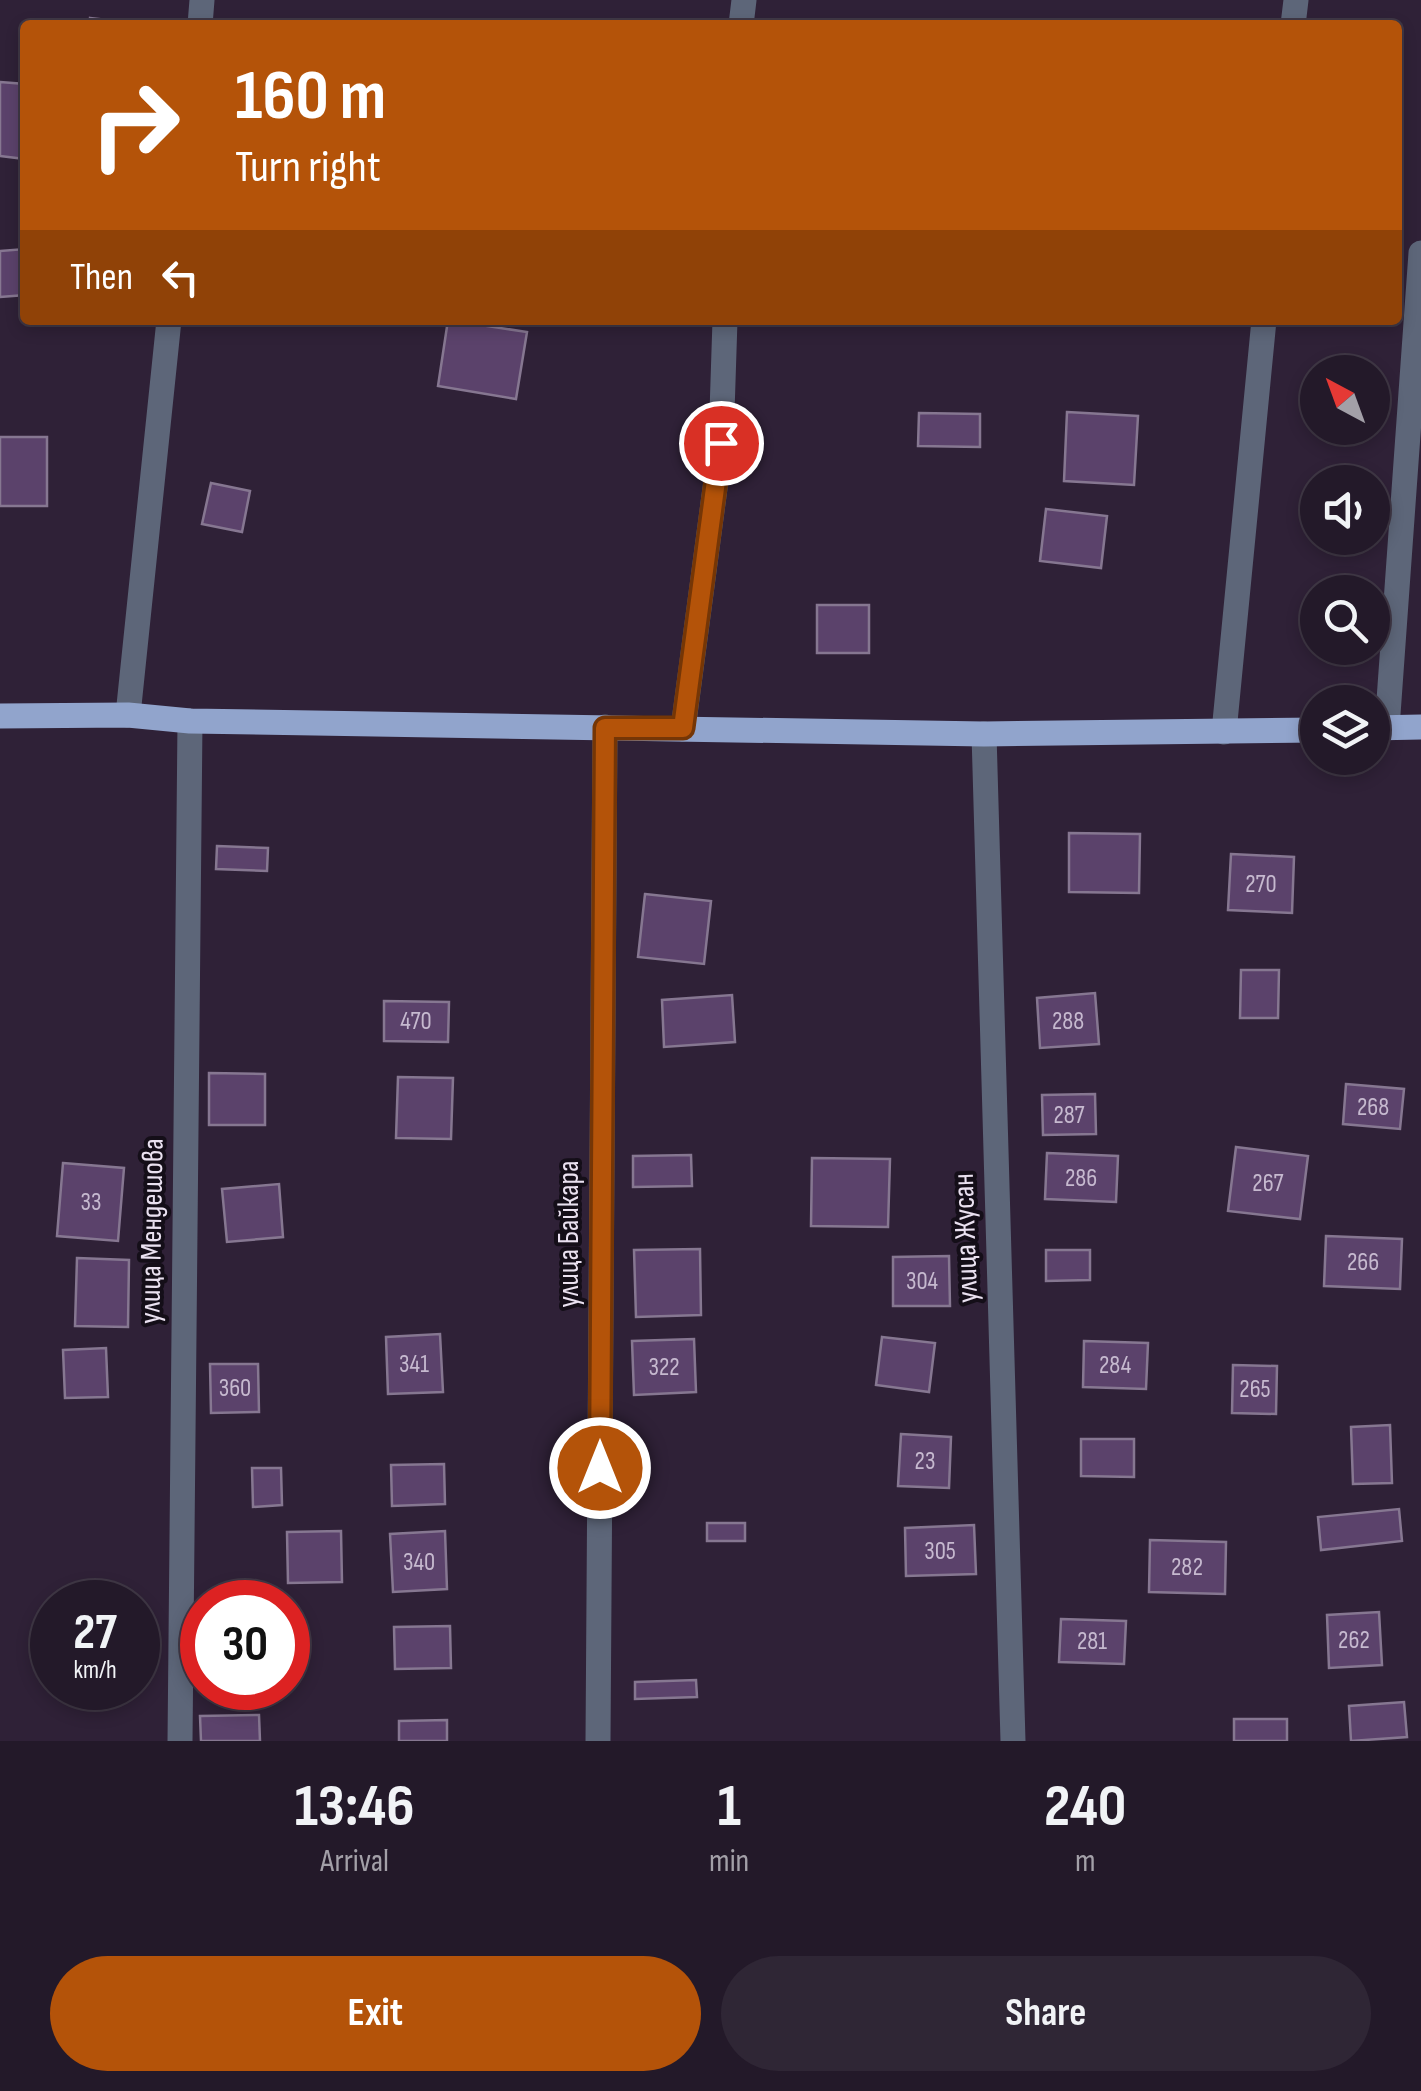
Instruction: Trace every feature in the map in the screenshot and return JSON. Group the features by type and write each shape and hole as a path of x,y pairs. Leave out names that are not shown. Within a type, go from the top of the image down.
{"main road":[{"path":"0,716 128,715 190,721 984,734 1300,730"},
{"path":"1390,728 1421,727"}],"street":[{"path":"1384,685 1421,253"},
{"path":"128,715 168,325"},
{"path":"683,728 721,443 725,325"},
{"path":"1224,732 1264,325"},
{"name":"улица Мендешова","path":"180,1741 190,721"},
{"path":"1421,727 1421,735"},
{"name":"улица Байкара","path":"598,1741 605,728"},
{"name":"улица Жусан","path":"984,734 1013,1741"}],"building":[{"path":"0,82 20,84 20,158 0,156"},
{"path":"20,249 20,295 0,297 0,251"},
{"path":"447,325 527,332 516,399 438,386"},
{"path":"1067,412 1138,416 1134,485 1064,481"},
{"path":"919,413 980,414 980,447 918,446"},
{"path":"0,437 47,437 47,506 0,506"},
{"path":"211,483 250,491 242,532 202,524"},
{"path":"1046,509 1107,516 1101,568 1040,561"},
{"path":"817,605 869,605 869,653 817,653"},
{"path":"1069,833 1140,834 1139,893 1069,892"},
{"path":"217,846 268,848 267,871 216,869"},
{"path":"1231,854 1294,857 1292,913 1228,910"},
{"path":"645,894 711,901 704,964 638,957"},
{"path":"1241,970 1279,970 1278,1018 1240,1018"},
{"path":"1095,993 1099,1044 1040,1048 1037,998"},
{"path":"732,995 735,1042 664,1047 662,1000"},
{"path":"384,1001 449,1002 448,1042 384,1041"},
{"path":"209,1073 265,1074 265,1125 209,1125"},
{"path":"398,1077 453,1078 451,1139 396,1138"},
{"path":"1346,1084 1404,1089 1400,1129 1343,1124"},
{"path":"1095,1094 1096,1134 1043,1135 1042,1095"},
{"path":"1236,1147 1308,1156 1300,1219 1228,1211"},
{"path":"1047,1153 1118,1156 1116,1202 1045,1199"},
{"path":"691,1155 692,1186 633,1187 633,1156"},
{"path":"812,1158 890,1159 888,1227 811,1226"},
{"path":"63,1163 124,1168 118,1241 57,1236"},
{"path":"279,1184 283,1237 227,1242 222,1189"},
{"path":"1326,1236 1402,1239 1400,1289 1324,1286"},
{"path":"700,1249 701,1315 636,1317 634,1250"},
{"path":"1046,1250 1090,1250 1090,1280 1046,1281"},
{"path":"949,1256 950,1306 893,1306 893,1257"},
{"path":"77,1258 129,1260 128,1327 75,1326"},
{"path":"440,1334 443,1392 388,1394 386,1337"},
{"path":"882,1337 935,1343 929,1392 876,1385"},
{"path":"694,1339 696,1392 634,1395 632,1341"},
{"path":"1084,1341 1148,1343 1146,1389 1083,1387"},
{"path":"106,1348 108,1397 65,1398 63,1350"},
{"path":"210,1364 258,1364 259,1412 211,1413"},
{"path":"1233,1365 1277,1366 1276,1414 1232,1413"},
{"path":"1390,1425 1392,1483 1353,1484 1351,1427"},
{"path":"901,1434 951,1437 949,1488 898,1486"},
{"path":"1081,1439 1134,1439 1134,1477 1081,1476"},
{"path":"444,1464 445,1504 392,1506 391,1465"},
{"path":"252,1468 281,1468 282,1505 253,1507"},
{"path":"1399,1509 1402,1541 1321,1550 1318,1517"},
{"path":"707,1523 745,1523 745,1541 707,1541"},
{"path":"974,1525 976,1574 906,1576 905,1528"},
{"path":"341,1531 342,1582 288,1580 287,1532"},
{"path":"445,1531 447,1589 393,1592 390,1534"},
{"path":"1150,1540 1226,1542 1225,1594 1149,1592"},
{"path":"1379,1612 1382,1665 1329,1668 1327,1615"},
{"path":"1061,1619 1126,1621 1124,1664 1059,1662"},
{"path":"450,1626 451,1668 395,1669 394,1627"},
{"path":"696,1680 697,1697 635,1699 635,1682"},
{"path":"1404,1702 1407,1737 1351,1741 1349,1706"},
{"path":"259,1715 260,1741 201,1741 200,1716"},
{"path":"1234,1719 1287,1719 1287,1741 1234,1741"},
{"path":"447,1720 447,1741 399,1741 399,1721"}],"route":[{"path":"600,1468 605,728 683,728 721,443"}]}
